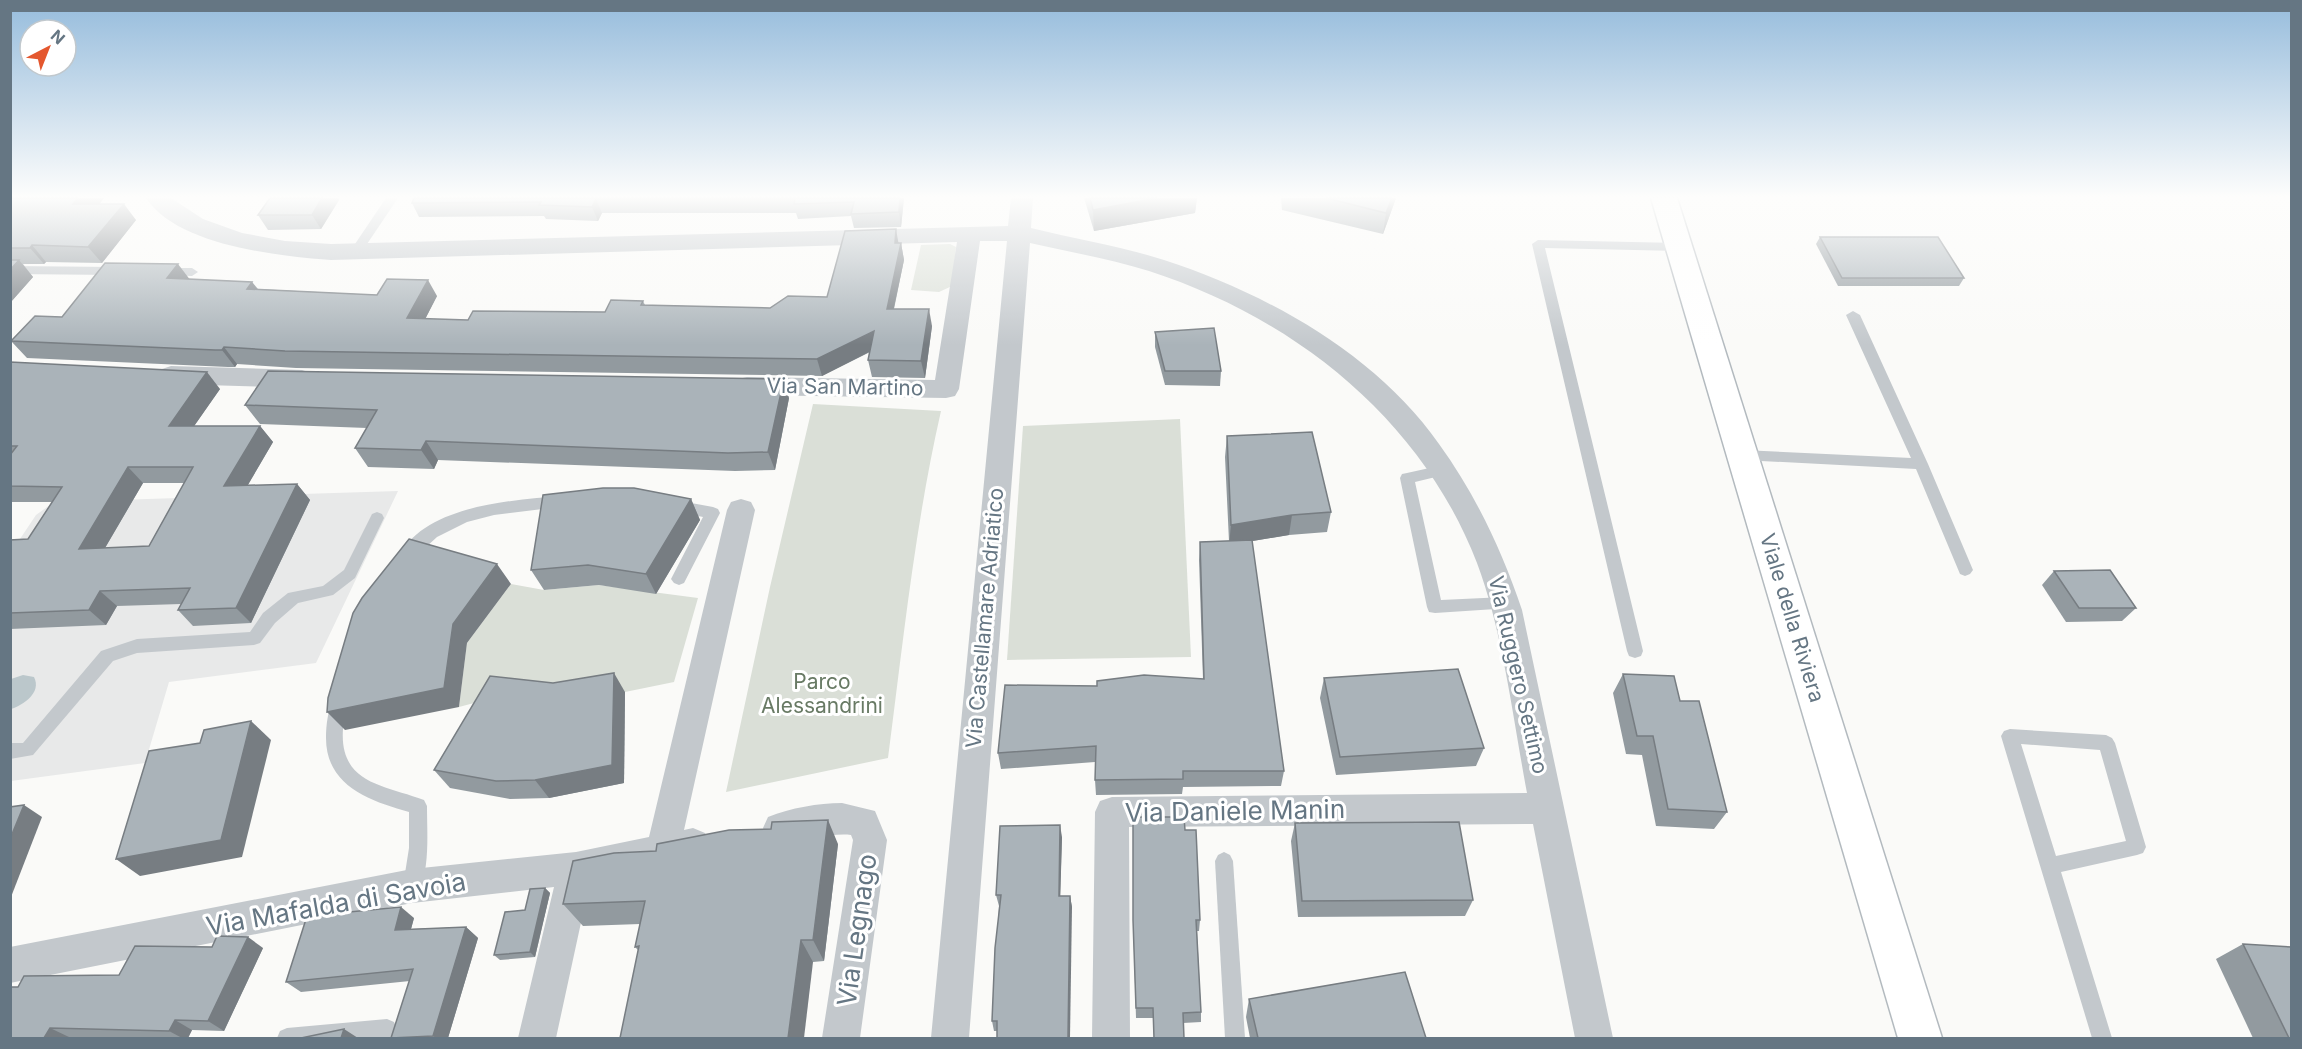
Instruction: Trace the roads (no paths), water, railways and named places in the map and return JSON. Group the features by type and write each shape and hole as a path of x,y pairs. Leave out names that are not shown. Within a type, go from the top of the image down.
{"street":[{"name":"Via Ruggero Settimo","path":"280,247 331,252 501,247"},
{"name":"Via San Martino","path":"719,385 946,388 968,247"},
{"name":"Via Castellamare Adriatico","path":"950,1038 1017,247"},
{"name":"Via Ruggero Settimo","path":"1076,247 1155,266 1233,295 1279,327 1324,349 1361,377 1407,422 1443,471 1491,562 1504,603 1594,1038"},
{"name":"Viale della Riviera","path":"1679,247 1920,1038"},
{"path":"148,374 324,380"},
{"path":"663,849 741,510"},
{"name":"Via Daniele Manin","path":"1111,1038 1112,812 1548,808"},
{"name":"Via Legnago","path":"753,832 833,818 851,818 863,822 870,840 841,1038"},
{"name":"Via Mafalda di Savoia","path":"10,965 412,886 576,868 719,839"},
{"path":"537,1038 576,868"}],"lane":[{"path":"1539,247 1635,651"},
{"path":"10,270 192,272"},
{"path":"1853,315 1921,464 1965,570"},
{"path":"1742,455 1921,464"},
{"path":"1443,471 1407,478 1435,607 1504,603"},
{"path":"397,567 431,533 460,517 501,508 578,502"},
{"path":"658,502 713,513 679,579"},
{"path":"10,751 27,750 107,656 137,646 254,638 269,618 294,598 327,591 350,574 376,518"},
{"path":"343,692 334,723 336,754 343,771 360,788 418,806 418,848 412,886"},
{"path":"2050,866 2137,847 2106,743 2010,736 2102,1038"},
{"path":"1224,861 1235,1038"},
{"path":"287,1038 387,1029 384,1038"}],"park label":[{"name":"Parco Alessandrini","path":"822,694"}]}
